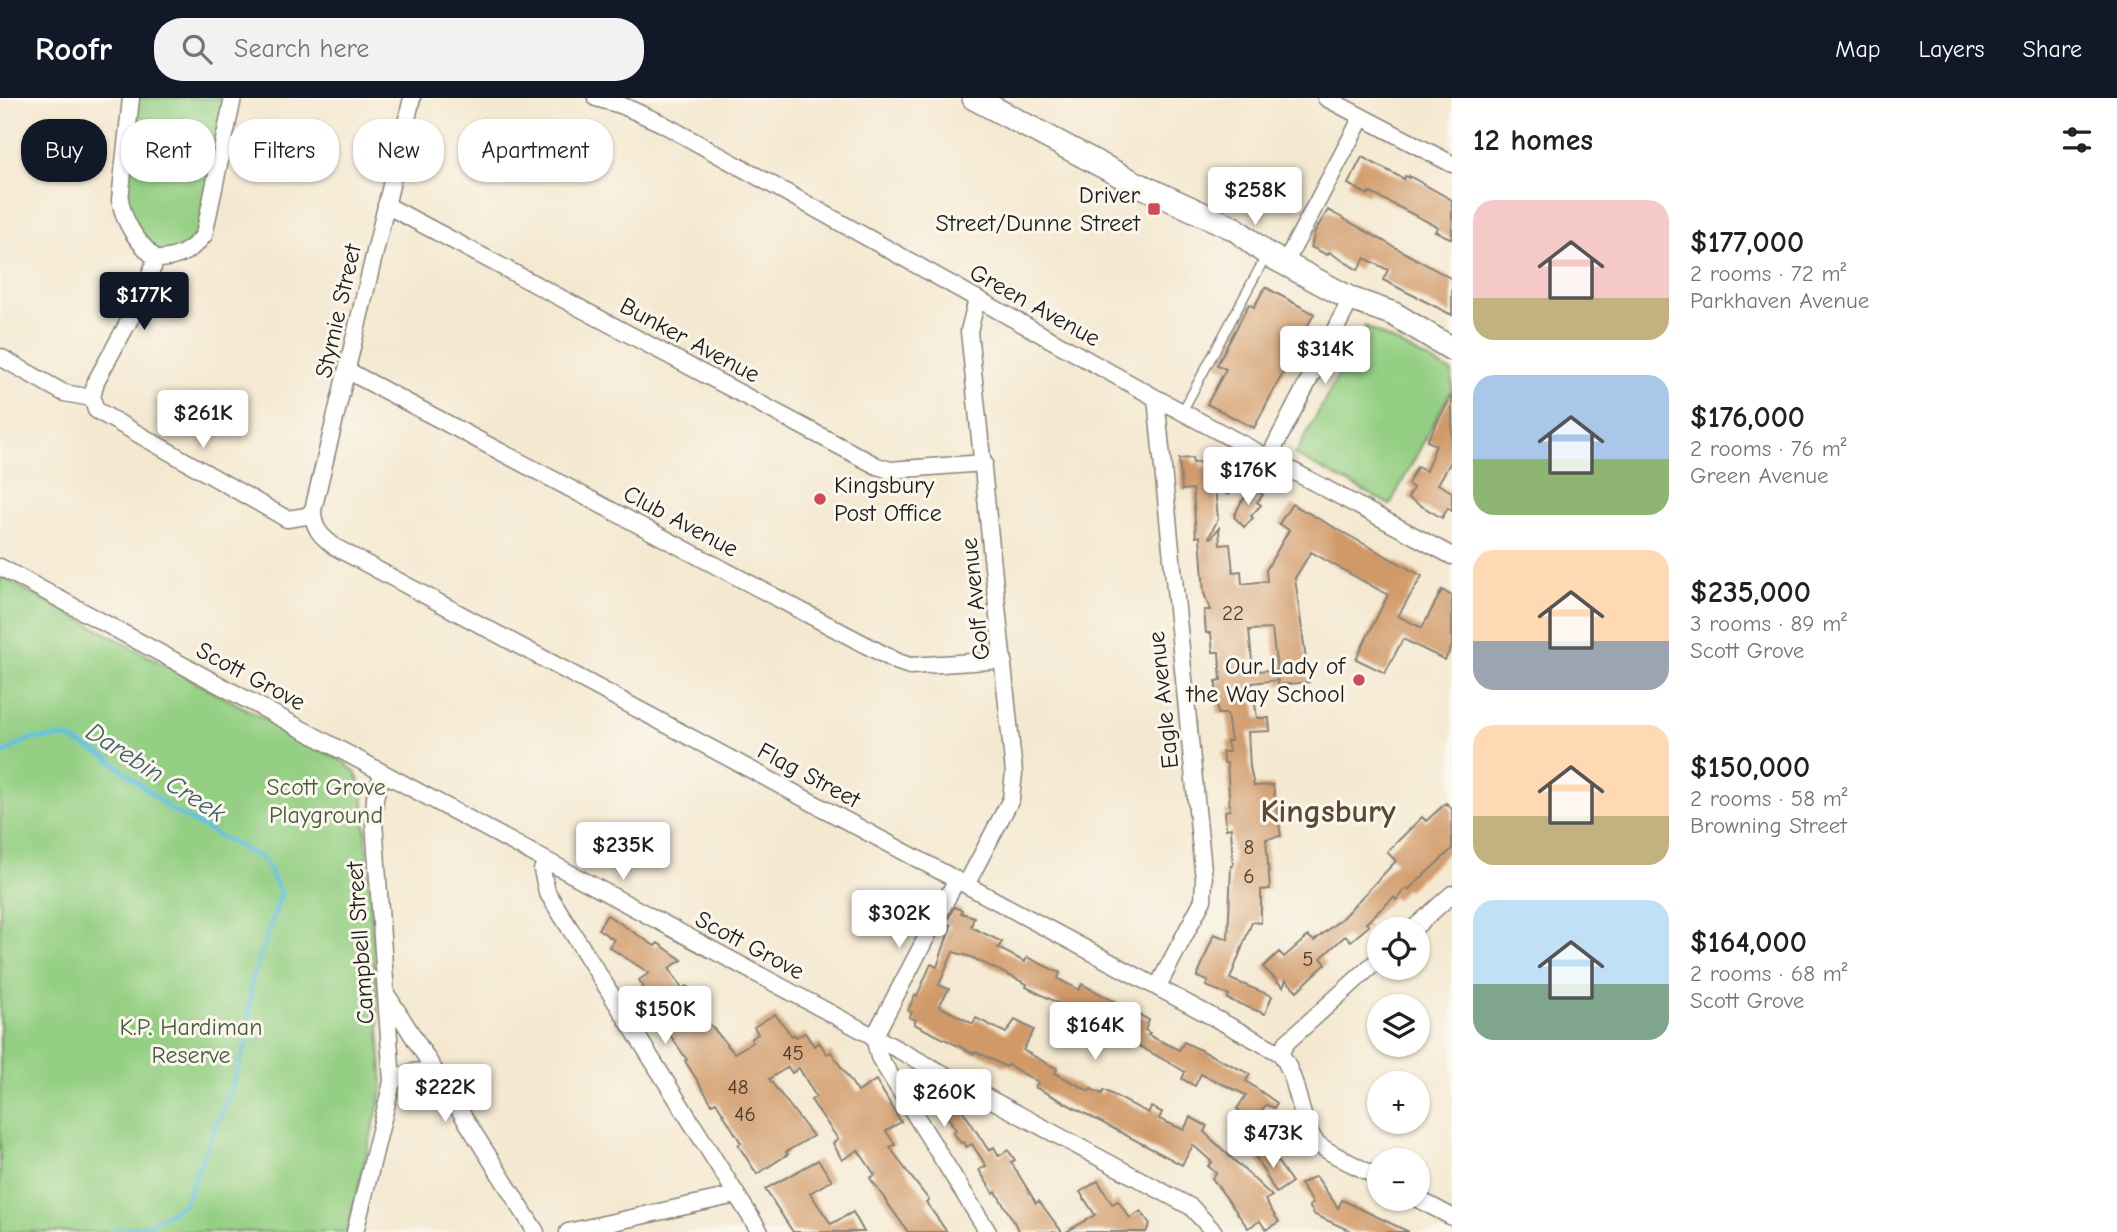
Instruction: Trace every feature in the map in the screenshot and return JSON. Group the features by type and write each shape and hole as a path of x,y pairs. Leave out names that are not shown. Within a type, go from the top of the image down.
{"main road":[{"path":"974,98 1133,183 1236,229 1276,259 1351,299 1394,314 1452,349"},
{"path":"1351,299 1387,327 1452,356"}],"street":[{"path":"131,98 120,200 123,216 136,240 156,259 169,259 182,254 195,246 204,235 233,98"},
{"name":"Stymie Street","path":"318,534 313,510 411,98"},
{"name":"Green Avenue","path":"596,98 621,105 661,123 1156,398 1452,556"},
{"path":"1326,98 1452,164"},
{"path":"1276,259 1362,117"},
{"name":"Bunker Avenue","path":"386,205 877,466 890,470 984,463"},
{"path":"156,259 140,301 91,393 96,410 287,519 307,516 313,510"},
{"name":"Golf Avenue","path":"874,1037 1011,799 1014,774 1004,660 969,331 977,299"},
{"path":"1269,457 1351,299"},
{"path":"0,357 64,393 92,398"},
{"name":"Club Avenue","path":"348,371 898,662 910,666 1004,660"},
{"name":"Eagle Avenue","path":"1156,398 1204,880 1203,900 1158,986"},
{"name":"Flag Street","path":"318,534 347,553 1280,1053"},
{"name":"Scott Grove","path":"0,567 1191,1207 1214,1232"},
{"name":"Campbell Street","path":"355,1232 392,1082 374,821 375,797 383,773"},
{"path":"545,862 543,879 547,892 760,1232"},
{"path":"1426,917 1452,894"},
{"path":"1367,970 1287,1042 1280,1053 1289,1065 1311,1135 1319,1146 1367,1172"},
{"path":"387,995 537,1232"},
{"path":"874,1037 878,1057 988,1232"},
{"path":"392,1082 415,1071 424,1070 435,1074"},
{"path":"568,1232 736,1195"},
{"path":"1430,1205 1452,1217"}],"lane":[{"path":"1182,412 1276,259"}],"green space":[{"path":"135,98 229,98 215,159 215,119 133,119"},
{"path":"125,182 210,182 198,232 182,250 159,255 141,238 123,200"},
{"path":"1365,326 1452,372 1452,389 1390,505 1295,455"},
{"name":"K.P. Hardiman Reserve","path":"0,576 344,762 355,772 363,789 383,1088 347,1232 0,1232"}],"building":[{"path":"1362,157 1404,179 1409,176 1452,200 1452,239 1435,231 1438,227 1348,184"},
{"path":"1328,210 1452,279 1452,315 1383,280 1388,270 1365,258 1358,270 1329,252 1327,255 1311,247 1315,231"},
{"path":"1265,287 1314,314 1254,428 1207,404 1226,369 1217,365 1249,304 1254,307"},
{"path":"1452,395 1452,460 1438,484 1452,492 1452,511 1448,508 1442,518 1408,498 1413,488 1408,484 1417,467 1426,471 1436,445 1427,441"},
{"path":"1192,458 1193,463 1200,462 1201,467 1213,466 1218,519 1209,537 1219,528 1220,545 1230,544 1233,572 1241,571 1242,584 1267,581 1266,570 1289,530 1279,524 1292,504 1422,576 1398,616 1422,628 1442,590 1452,596 1452,646 1445,660 1403,639 1385,673 1356,659 1388,595 1311,552 1295,578 1309,682 1278,685 1278,680 1252,683 1257,718 1269,718 1270,731 1248,732 1250,767 1254,786 1273,785 1281,836 1266,839 1270,889 1261,890 1261,923 1252,922 1230,979 1272,996 1265,1014 1227,999 1229,995 1206,986 1208,981 1197,977 1214,934 1228,939 1233,866 1231,828 1226,829 1225,811 1230,810 1227,763 1224,763 1222,752 1229,752 1227,741 1231,741 1227,714 1218,714 1216,681 1221,680 1219,652 1213,652 1211,633 1206,633 1204,610 1210,610 1204,593 1200,536 1196,537 1193,489 1182,490 1179,459","holes":["1272,629 1277,670 1253,671 1249,630"]},
{"path":"1229,466 1240,472 1229,495 1217,489"},
{"path":"1253,488 1263,495 1257,502 1261,505 1244,527 1234,517 1241,502"},
{"path":"1446,803 1452,809 1452,849 1408,890 1406,888 1396,900 1394,897 1372,917 1367,917 1367,928 1351,941 1345,936 1321,958 1326,964 1297,991 1286,980 1283,987 1263,967 1279,952 1284,957 1308,936 1314,941 1341,919 1396,861 1387,852 1422,817 1426,821"},
{"path":"954,907 962,910 961,913 974,917 971,927 1002,942 998,948 1025,962 1027,957 1060,973 1058,979 1079,990 1082,984 1149,1020 1145,1030 1150,1033 1148,1035 1179,1050 1184,1042 1250,1074 1246,1081 1277,1103 1274,1108 1266,1105 1261,1111 1272,1118 1265,1128 1237,1109 1246,1095 1201,1074 1195,1086 1182,1079 1185,1072 1172,1064 1026,987 1027,984 971,957 953,952 939,985 949,989 939,1006 973,1024 976,1018 1006,1033 1015,1020 1034,1030 1023,1050 1057,1069 1055,1073 1089,1091 1091,1089 1102,1094 1104,1090 1148,1113 1151,1107 1162,1112 1159,1119 1184,1130 1190,1117 1207,1126 1204,1132 1272,1196 1265,1200 1279,1222 1266,1230 1260,1221 1248,1228 1212,1178 1216,1173 1208,1166 1212,1162 1193,1145 1182,1165 1035,1087 1038,1082 1008,1065 1006,1067 985,1056 975,1052 974,1054 914,1024 916,1020 909,1017 912,1013 908,1010 931,964 937,967 951,925 946,923"},
{"path":"607,915 655,946 658,943 682,960 669,968 682,989 687,986 698,1002 694,1005 734,1053 753,1042 751,1039 758,1034 754,1027 775,1014 792,1036 805,1033 814,1046 819,1042 827,1054 831,1052 858,1092 876,1080 901,1122 886,1131 895,1145 890,1147 929,1200 926,1202 947,1232 908,1232 870,1178 875,1175 858,1150 842,1160 833,1143 838,1139 811,1100 816,1097 799,1068 792,1073 788,1067 769,1079 813,1136 757,1174 738,1145 741,1143 716,1102 712,1104 685,1061 687,1060 652,1008 655,1006 639,980 649,973 609,947 614,940 598,929"},
{"path":"958,1103 989,1151 994,1147 999,1156 1008,1150 1015,1160 1011,1162 1036,1203 1039,1201 1062,1232 1020,1232 979,1170 986,1166 972,1144 967,1147 953,1132 956,1130 944,1111"},
{"path":"1268,1148 1292,1182 1276,1193 1255,1156"},
{"path":"818,1160 832,1180 810,1193 831,1224 853,1212 864,1232 793,1232 765,1189"},
{"path":"1316,1176 1338,1208 1342,1200 1409,1232 1353,1232 1315,1215 1309,1206 1313,1203 1300,1184"},
{"path":"1098,1181 1112,1204 1118,1201 1130,1218 1141,1211 1150,1224 1146,1232 1066,1232 1095,1215 1080,1192"}],"waterway":[{"name":"Darebin Creek","path":"0,755 29,739 66,737 108,758 171,810 264,860 281,894 251,984 247,1042 184,1204 148,1225 109,1232"}],"place":[{"name":"Driver Street/Dunne Street","path":"1154,209"},
{"name":"Kingsbury Post Office","path":"820,499"},
{"name":"Our Lady of the Way School","path":"1359,680"}],"district":[{"name":"Kingsbury","path":"1328,811"}],"park label":[{"name":"Scott Grove Playground","path":"326,801"}]}
